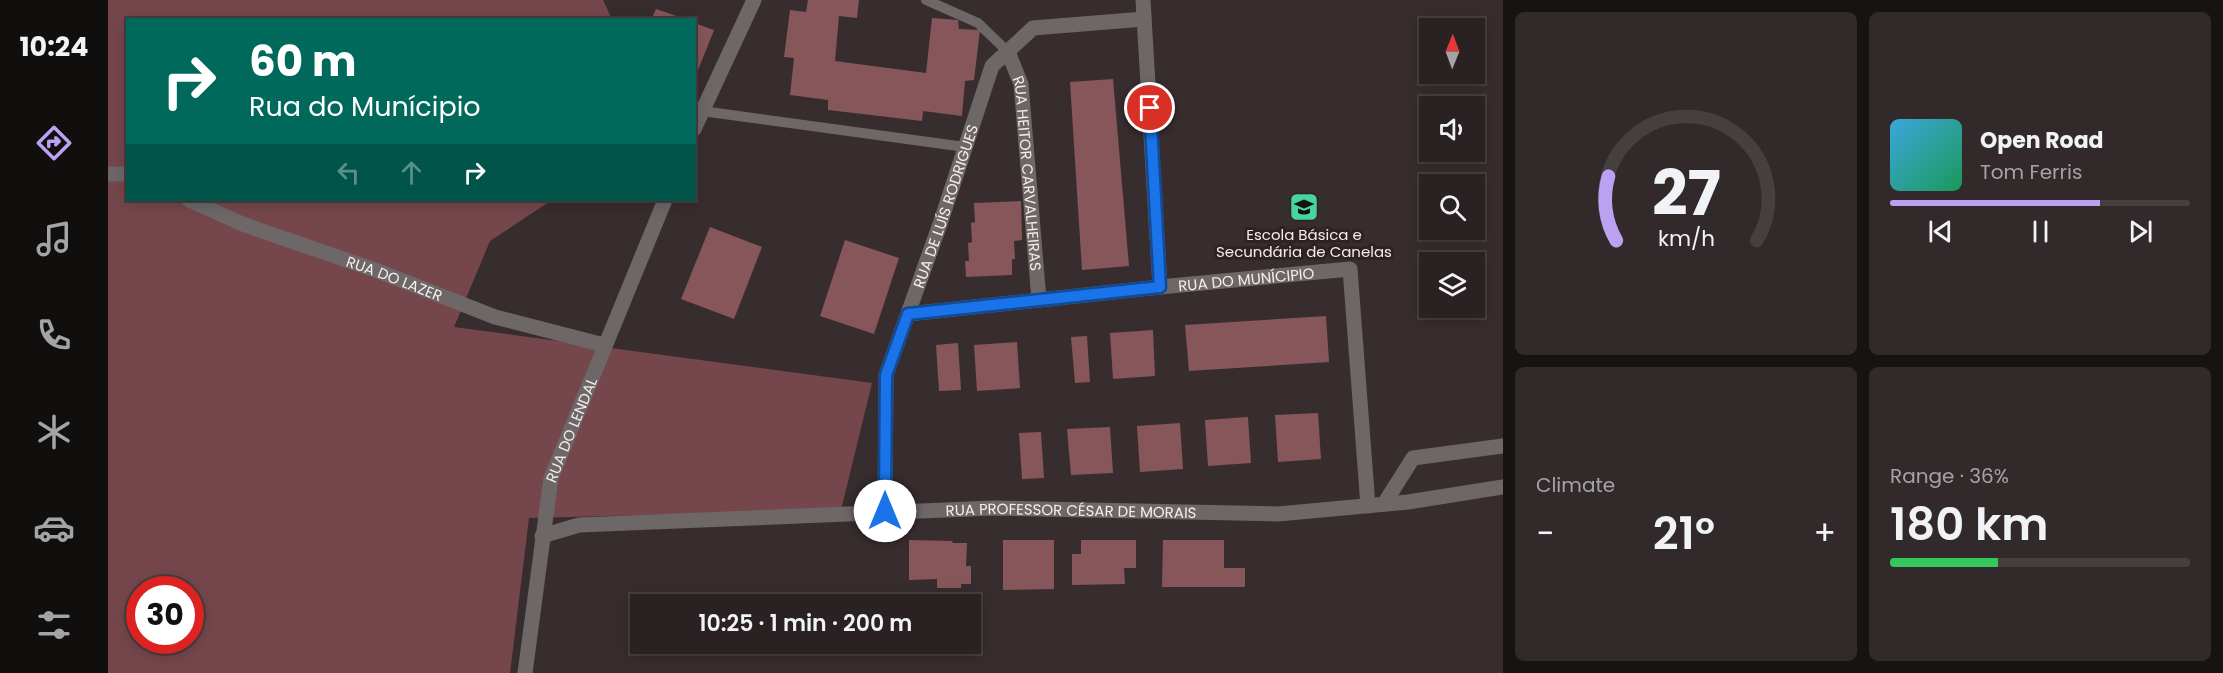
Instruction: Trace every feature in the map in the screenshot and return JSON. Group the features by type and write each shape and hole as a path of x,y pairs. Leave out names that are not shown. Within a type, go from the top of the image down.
{"street":[{"path":"696,124 754,0"},
{"path":"1143,0 1160,287"},
{"name":"RUA DE LUÍS RODRIGUES","path":"885,511 886,375 992,66 1033,28 1144,19"},
{"name":"RUA HEITOR CARVALHEIRAS","path":"1008,51 1021,84 1039,300"},
{"path":"108,174 126,174"},
{"name":"RUA DO LAZER","path":"191,201 245,225 378,271 495,317 604,345"},
{"name":"RUA DO LENDAL","path":"525,673 551,478 665,201"},
{"name":"RUA DO MUNÍCIPIO","path":"908,314 1350,269 1368,506"},
{"path":"1384,504 1413,458 1503,446"},
{"name":"RUA PROFESSOR CÉSAR DE MORAIS","path":"542,536 579,525 885,511 994,508 1278,514 1368,506 1503,487"}],"lane":[{"path":"926,0 978,23 1008,51"},
{"path":"702,111 965,147"}],"shaded area":[{"path":"108,0 603,0 612,18 126,18 126,201 550,201 490,241 454,327 872,383 841,510 529,518 510,673 108,673"}],"building":[{"path":"808,0 859,0 857,18 839,16 835,61 926,73 932,18 958,20 959,29 980,30 974,80 965,81 962,116 923,111 922,121 828,110 828,100 790,95 794,58 784,57 790,10 806,12"},
{"path":"656,9 682,18 652,18"},
{"path":"696,24 714,30 696,75"},
{"path":"1113,79 1129,266 1082,270 1070,82"},
{"path":"1021,201 1022,240 1014,241 1015,259 1012,259 1012,275 966,277 965,261 969,261 968,243 972,242 971,223 975,222 974,203"},
{"path":"710,227 762,247 734,319 681,299"},
{"path":"845,240 899,258 874,334 820,316"},
{"path":"1326,316 1329,362 1189,371 1185,325"},
{"path":"1153,330 1155,376 1113,379 1110,333"},
{"path":"1087,336 1090,382 1075,383 1071,337"},
{"path":"1017,342 1020,388 977,391 974,345"},
{"path":"958,343 961,390 939,391 936,345"},
{"path":"1318,413 1321,459 1278,462 1275,415"},
{"path":"1248,417 1251,463 1208,466 1205,420"},
{"path":"1180,423 1183,469 1140,472 1137,426"},
{"path":"1110,427 1113,473 1071,475 1067,429"},
{"path":"1041,432 1044,478 1022,479 1019,433"},
{"path":"909,540 967,543 966,566 971,566 971,584 961,584 961,588 937,588 937,579 909,580"},
{"path":"1003,540 1054,540 1054,589 1003,590"},
{"path":"1081,540 1136,540 1136,568 1124,568 1125,584 1072,585 1072,554 1081,554"},
{"path":"1163,540 1224,540 1224,568 1245,568 1245,587 1162,587"}],"place":[{"name":"Escola Básica e Secundária de Canelas","path":"1304,207"}],"route":[{"path":"885,511 886,375 908,314 1160,287 1150,108"}]}
